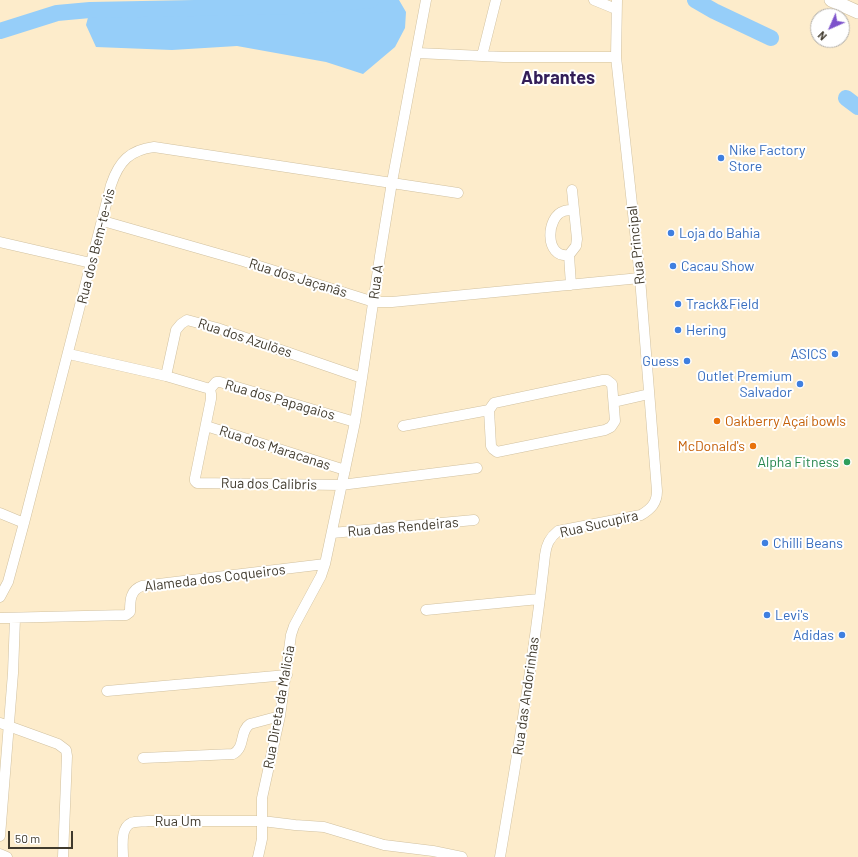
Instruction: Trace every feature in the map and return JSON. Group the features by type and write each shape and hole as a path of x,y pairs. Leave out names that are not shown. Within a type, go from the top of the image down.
{"street":[{"name":"Rua A","path":"325,564 345,470 362,378 392,182 426,0"},
{"path":"482,56 496,0"},
{"path":"594,0 616,5"},
{"path":"831,0 858,12"},
{"name":"Rua Principal","path":"616,5 616,57 640,278 657,491"},
{"path":"417,53 482,56 616,57"},
{"name":"Rua dos Bem-te-vis","path":"0,597 8,582 24,523 69,354 111,185 123,161 136,152 145,148 154,147 458,193"},
{"path":"571,285 569,255 576,246 577,239 572,190"},
{"path":"569,255 562,256 554,250 551,231 554,219 559,214 564,211 574,210"},
{"name":"Rua dos Jaçanãs","path":"103,221 243,261 374,302 392,302 640,278"},
{"path":"0,242 91,263"},
{"name":"Rua dos Azulões","path":"166,376 176,330 186,320 217,328 362,378"},
{"name":"Rua dos Papagaios","path":"69,354 166,376 210,389 216,382 220,382 354,422"},
{"path":"403,426 491,407 603,380 606,380 612,384 614,424 611,428 605,430 497,452 494,451 491,446 491,407"},
{"name":"Rua dos Maracanas","path":"197,484 195,478 211,399 210,389"},
{"path":"614,402 649,394"},
{"name":"Rua dos Maracanas","path":"206,426 345,470"},
{"name":"Rua dos Calibris","path":"197,484 342,485 477,468"},
{"name":"Rua Sucupira","path":"552,536 558,532 641,515 653,506 657,498 657,491"},
{"path":"0,513 24,523"},
{"name":"Rua das Rendeiras","path":"332,533 474,520"},
{"name":"Rua das Andorinhas","path":"500,857 524,712 546,548 552,536"},
{"name":"Alameda dos Coqueiros","path":"15,618 126,615 130,612 130,602 136,588 142,586 325,564"},
{"name":"Rua Direta da Malicia","path":"258,857 262,839 262,798 280,716 287,675 289,647 294,626 321,576 325,564"},
{"path":"426,610 539,599"},
{"path":"0,618 15,618 4,725 0,836"},
{"path":"107,691 287,675"},
{"path":"143,758 233,754 238,751 241,746 246,726 280,716"},
{"path":"4,725 58,744 66,750 63,857"},
{"path":"262,822 324,827 384,845 433,851 462,857"},
{"name":"Rua Um","path":"123,857 124,832 130,823 262,822"},
{"path":"0,854 7,857"}],"water":[{"path":"371,0 399,0 406,12 405,28 395,47 363,74 326,62 237,46 172,50 96,47 86,25 90,10 299,6"}],"waterway":[{"path":"0,31 57,13 90,10 299,6 371,0"},
{"path":"695,0 714,11 771,38"},
{"path":"846,98 858,107"}],"place":[{"name":"Nike Factory Store","path":"721,158"},
{"name":"Loja do Bahia","path":"671,233"},
{"name":"Cacau Show","path":"673,266"},
{"name":"Track&Field","path":"678,304"},
{"name":"Hering","path":"678,330"},
{"name":"ASICS","path":"835,354"},
{"name":"Guess","path":"687,361"},
{"name":"Outlet Premium Salvador","path":"800,384"},
{"name":"Oakberry Açaí bowls","path":"717,421"},
{"name":"McDonald's","path":"753,446"},
{"name":"Alpha Fitness","path":"847,462"},
{"name":"Chilli Beans","path":"765,543"},
{"name":"Levi's","path":"767,615"},
{"name":"Adidas","path":"842,635"}],"district":[{"name":"Abrantes","path":"558,78"}]}
